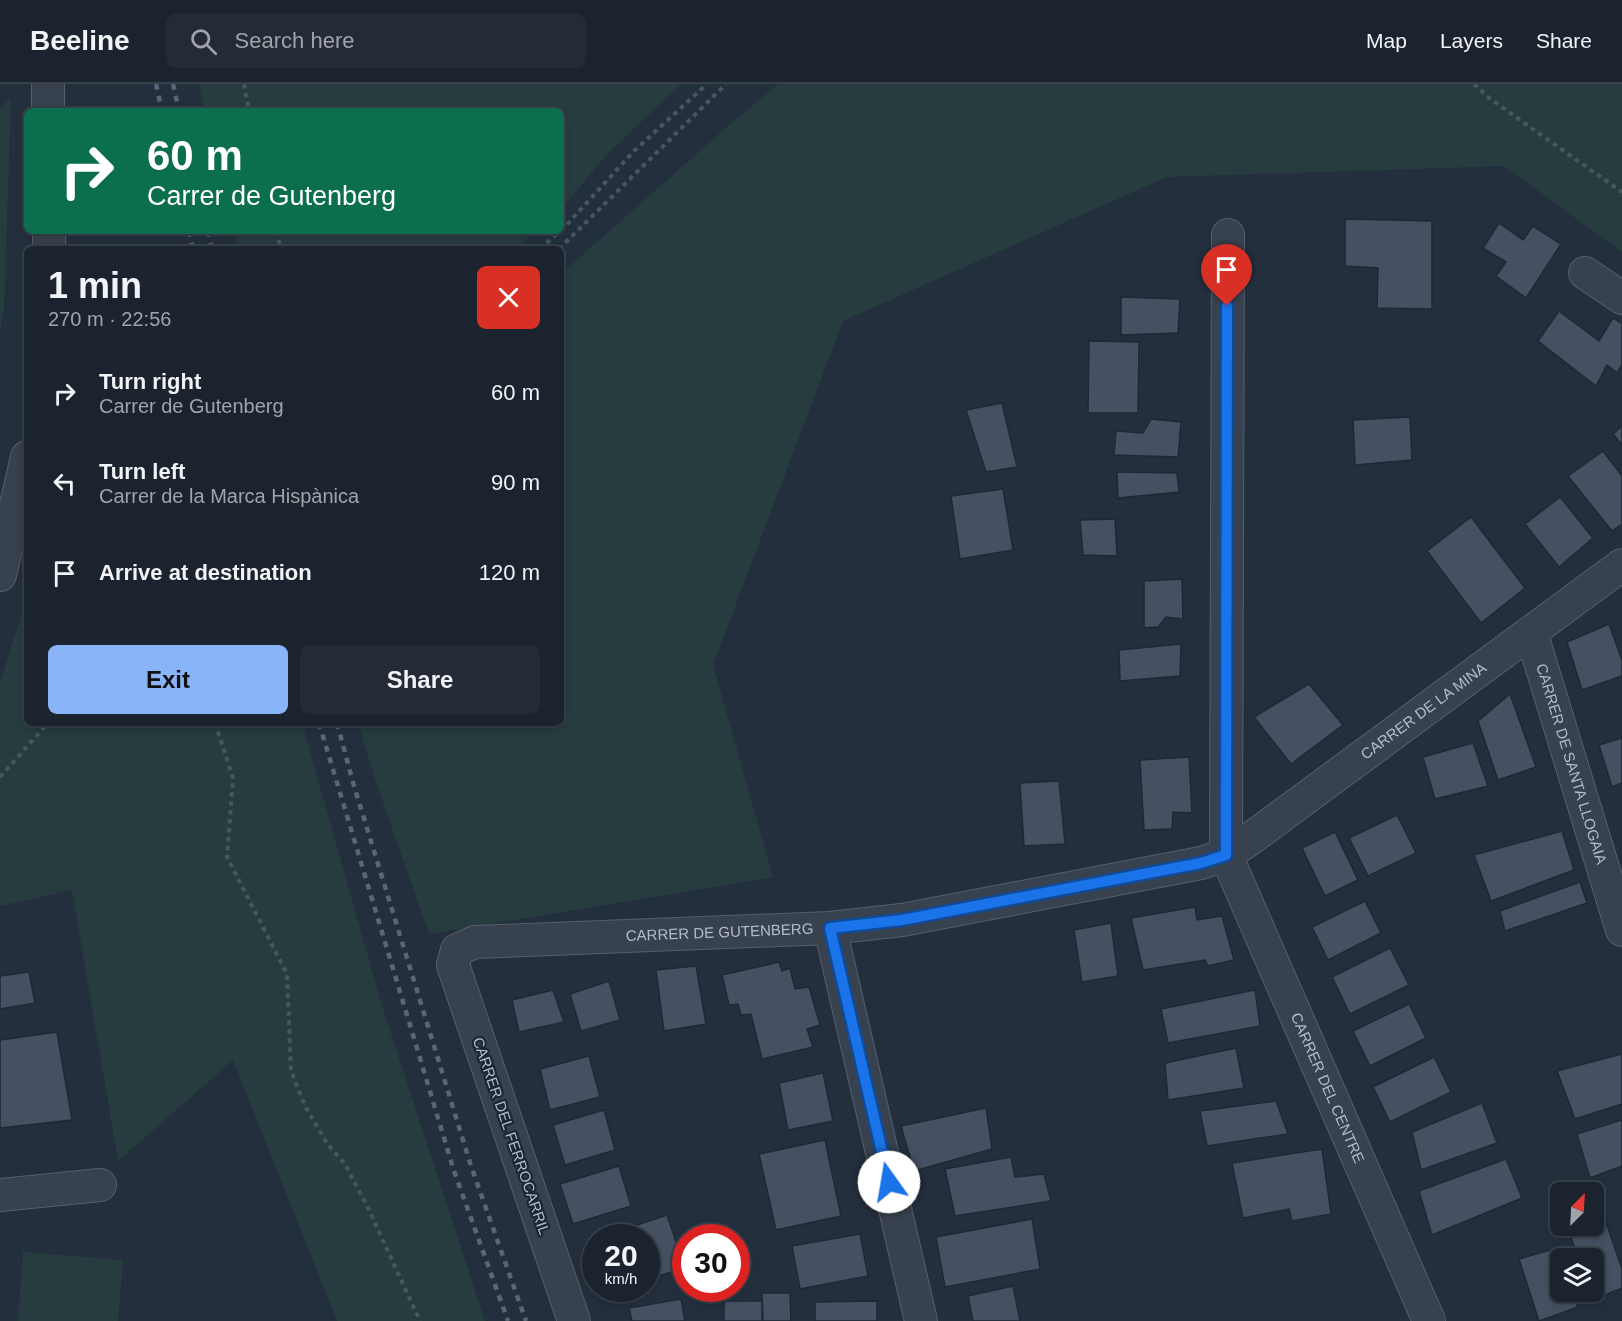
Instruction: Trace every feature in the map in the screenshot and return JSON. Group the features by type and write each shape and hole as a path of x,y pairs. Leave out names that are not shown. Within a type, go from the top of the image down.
{"street":[{"path":"48,84 48,108"},
{"path":"1226,855 1228,235"},
{"path":"1585,273 1622,298"},
{"path":"0,575 24,470"},
{"name":"CARRER DE LA MINA","path":"1226,855 1622,565"},
{"name":"CARRER DE SANTA LLOGAIA","path":"1531,632 1622,930"},
{"name":"CARRER DE GUTENBERG","path":"458,951 475,942 830,928 902,920 1201,863 1226,855"},
{"name":"CARRER DEL CENTRE","path":"1226,855 1429,1321"},
{"path":"830,928 921,1321"},
{"name":"CARRER DEL FERROCARRIL","path":"458,951 453,966 574,1321"},
{"path":"0,1195 100,1185"}],"path":[{"path":"244,84 248,108"},
{"path":"564,228 634,151 707,84"},
{"path":"562,246 726,84"},
{"path":"1474,84 1489,98 1622,192"},
{"path":"544,246 558,234"},
{"path":"0,777 45,726"},
{"path":"216,726 233,778 226,857 287,974 291,1071 305,1106 328,1145 345,1164 369,1210 420,1321"}],"green space":[{"path":"199,84 681,84 606,155 564,206 564,108 204,108"},
{"path":"778,84 1622,84 1622,252 1504,166 1167,177 843,321 713,665 773,877 429,934 359,726 564,726 564,271"},
{"path":"11,97 4,311 0,331 0,110"},
{"path":"235,234 533,234 517,246 238,246"},
{"path":"24,606 24,726 303,726 382,1006 485,1321 337,1321 233,1060 118,1161 72,890 0,906 0,682"},
{"path":"23,1252 123,1260 118,1321 18,1321"}],"building":[{"path":"1345,219 1432,221 1432,309 1377,308 1378,268 1345,266"},
{"path":"1499,223 1523,240 1533,226 1561,244 1526,298 1496,276 1506,262 1483,248"},
{"path":"1121,297 1180,299 1178,333 1121,335"},
{"path":"1559,311 1599,341 1613,318 1622,324 1622,365 1617,373 1607,365 1596,386 1538,341"},
{"path":"1089,341 1139,342 1138,413 1088,413"},
{"path":"1002,403 1017,467 986,472 966,410"},
{"path":"1410,417 1412,460 1355,465 1353,420"},
{"path":"1151,419 1181,422 1178,457 1114,455 1116,431 1143,433"},
{"path":"1622,426 1622,445 1613,434"},
{"path":"1603,451 1622,476 1622,524 1612,531 1568,476"},
{"path":"1117,472 1177,473 1179,492 1118,498"},
{"path":"1003,489 1013,550 960,559 951,496"},
{"path":"1560,497 1593,538 1559,567 1525,524"},
{"path":"1471,517 1525,588 1481,623 1427,551"},
{"path":"1115,519 1117,556 1083,555 1080,520"},
{"path":"1182,579 1183,619 1166,617 1158,627 1144,628 1144,581"},
{"path":"1609,624 1622,660 1622,676 1582,690 1567,642"},
{"path":"1181,644 1180,676 1120,681 1119,650"},
{"path":"1309,684 1343,725 1291,764 1254,717"},
{"path":"1510,694 1536,767 1498,780 1478,721"},
{"path":"1622,738 1622,783 1612,787 1599,745"},
{"path":"1473,743 1488,786 1435,799 1423,757"},
{"path":"1189,757 1192,813 1173,812 1172,829 1144,830 1140,760"},
{"path":"1059,781 1065,844 1024,846 1020,783"},
{"path":"1397,815 1416,853 1368,876 1349,838"},
{"path":"1562,831 1574,870 1491,901 1474,855"},
{"path":"1335,832 1358,880 1325,896 1302,848"},
{"path":"1580,882 1587,903 1505,931 1500,911"},
{"path":"1365,901 1381,933 1328,960 1312,927"},
{"path":"1195,907 1197,920 1222,916 1234,960 1208,966 1205,960 1143,970 1131,918"},
{"path":"1111,923 1118,976 1082,982 1074,930"},
{"path":"1390,948 1409,985 1350,1014 1332,977"},
{"path":"779,962 782,971 790,968 795,989 809,987 820,1025 807,1029 813,1047 762,1059 751,1014 741,1015 738,1004 729,1005 722,975"},
{"path":"696,966 706,1024 664,1031 656,970"},
{"path":"29,972 35,1003 0,1009 0,976"},
{"path":"609,981 620,1020 581,1031 570,994"},
{"path":"553,990 564,1022 519,1032 512,1000"},
{"path":"1255,990 1260,1026 1168,1043 1161,1009"},
{"path":"1409,1004 1426,1038 1370,1066 1353,1031"},
{"path":"57,1032 72,1120 0,1128 0,1040"},
{"path":"1236,1048 1244,1088 1168,1100 1165,1063"},
{"path":"1622,1054 1622,1104 1575,1119 1557,1071"},
{"path":"589,1056 600,1097 550,1110 540,1069"},
{"path":"1434,1057 1451,1092 1390,1122 1373,1087"},
{"path":"823,1073 833,1121 788,1130 779,1083"},
{"path":"1276,1101 1288,1134 1207,1146 1200,1111"},
{"path":"1482,1103 1497,1143 1421,1170 1412,1132"},
{"path":"986,1108 992,1149 914,1171 901,1126"},
{"path":"604,1110 615,1150 565,1165 553,1125"},
{"path":"1622,1120 1622,1166 1590,1178 1577,1134"},
{"path":"825,1140 841,1216 776,1230 759,1154"},
{"path":"1322,1149 1331,1214 1292,1221 1289,1209 1243,1218 1232,1163"},
{"path":"1011,1157 1015,1177 1044,1174 1051,1201 955,1216 945,1169"},
{"path":"1506,1159 1522,1198 1432,1235 1419,1191"},
{"path":"619,1166 631,1206 573,1224 560,1184"},
{"path":"667,1215 672,1230 672,1272 660,1276 660,1224 640,1224"},
{"path":"1604,1217 1622,1269 1622,1288 1604,1295 1604,1248 1575,1248 1570,1236 1604,1236"},
{"path":"1032,1219 1040,1269 945,1287 936,1237"},
{"path":"860,1234 868,1276 800,1289 792,1246"},
{"path":"1550,1250 1550,1302 1576,1302 1578,1307 1539,1321 1519,1259"},
{"path":"1013,1286 1020,1321 973,1321 968,1296"},
{"path":"762,1293 790,1293 791,1321 763,1321"},
{"path":"672,1301 682,1302 685,1321 632,1321 629,1308"},
{"path":"762,1301 762,1321 724,1321 724,1302"},
{"path":"877,1301 877,1321 815,1321 815,1302"}],"railway":[{"path":"156,84 161,108"},
{"path":"173,84 178,108"},
{"path":"190,234 192,246"},
{"path":"209,234 211,246"},
{"path":"320,726 454,1171 508,1321"},
{"path":"338,726 354,786 471,1166 526,1321"}],"route":[{"path":"889,1182 830,928 902,920 1201,863 1226,855 1227,306"}]}
